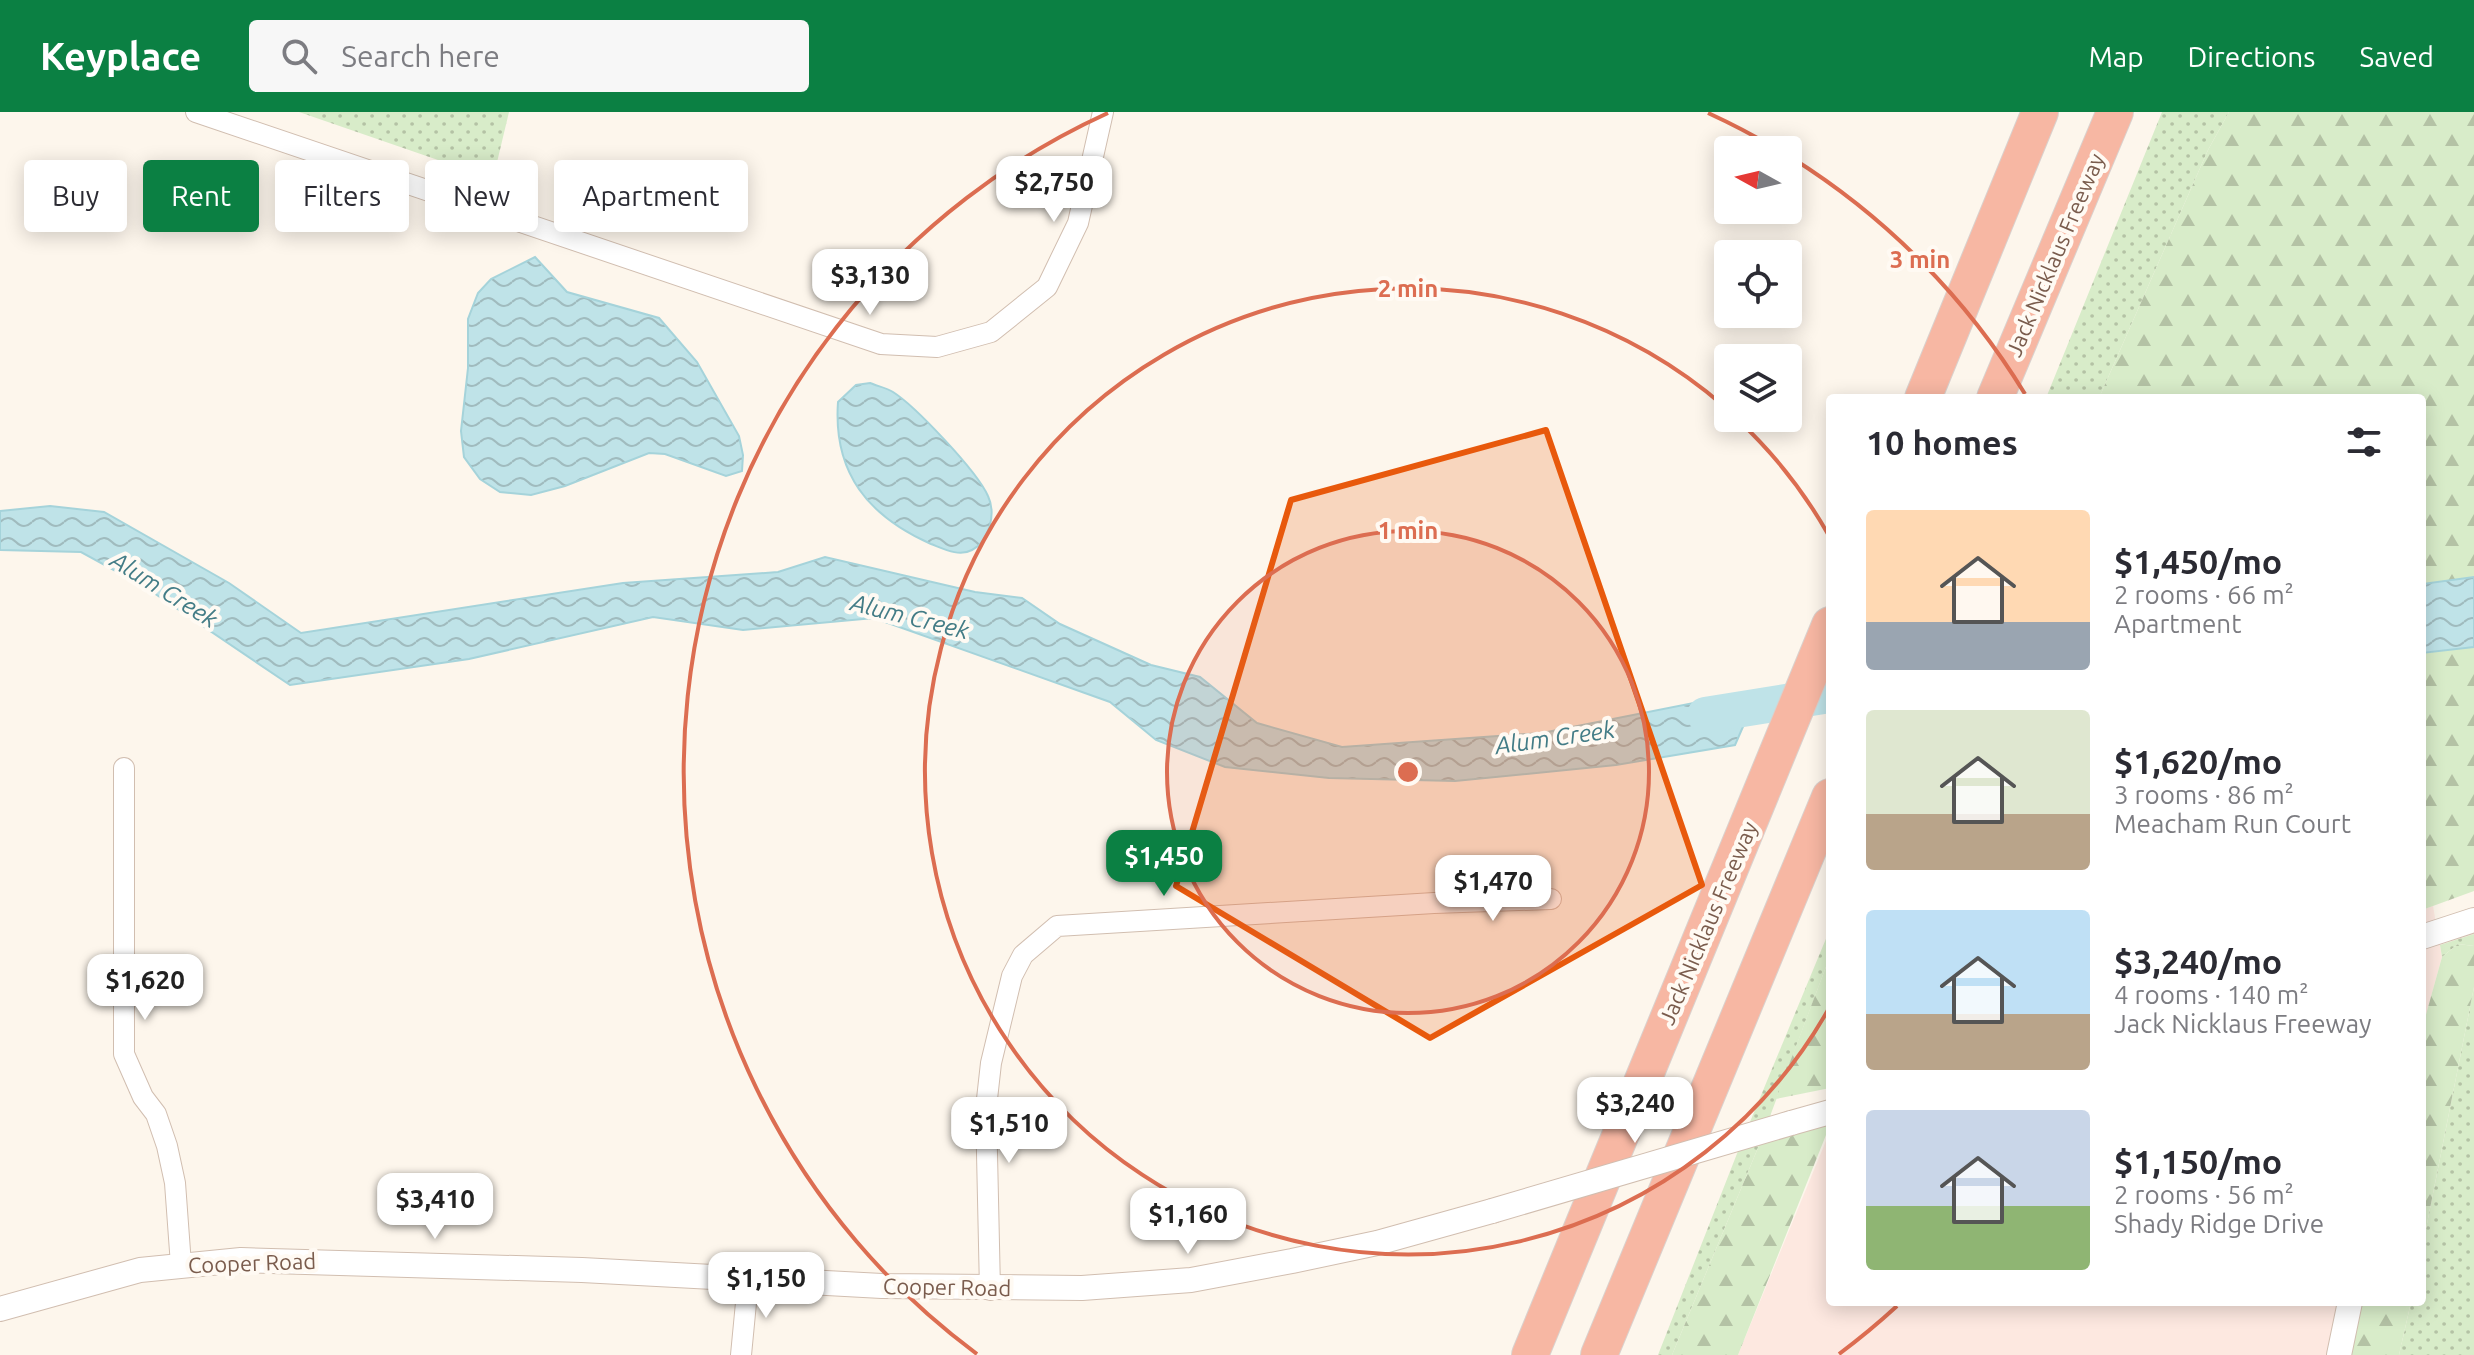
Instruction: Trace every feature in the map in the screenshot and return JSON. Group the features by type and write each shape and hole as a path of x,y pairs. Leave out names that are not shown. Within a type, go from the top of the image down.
{"highway":[{"path":"1925,394 2040,112"},
{"name":"Jack Nicklaus Freeway","path":"1997,394 2115,112"},
{"name":"Jack Nicklaus Freeway","path":"1530,1355 1826,635"},
{"path":"1599,1355 1826,807"},
{"path":"1520,1355 1560,1279"}],"street":[{"path":"196,112 881,344 937,347 991,332 1047,287 1078,223 1103,112"},
{"path":"124,768 124,1054 137,1086 156,1114 167,1146 175,1183 181,1265"},
{"path":"990,1290 986,1108 998,1037 1012,976 1023,955 1057,926 1551,899"},
{"path":"2426,936 2474,920"},
{"name":"Cooper Road","path":"0,1309 90,1281 181,1265 299,1259 582,1270 748,1282 990,1290 1082,1288 1191,1280 1377,1243 1826,1113"},
{"path":"741,1355 748,1282"},
{"path":"2339,1355 2349,1306"}],"highlighted area":[{"path":"1546,430 1702,885 1430,1038 1176,886 1291,500"}],"shaded area":[{"path":"2433,906 2442,957 2426,1015 2426,909"},
{"path":"1826,1141 1826,1306 2359,1306 2350,1355 1738,1355"}],"green space":[{"path":"299,112 509,112 498,160 438,160"},
{"path":"2162,112 2229,112 2208,150 2101,394 2048,394"},
{"path":"2229,112 2474,112 2474,577 2426,583 2426,394 2101,394 2208,150"},
{"path":"2474,647 2474,891 2426,909 2426,653"},
{"path":"2474,934 2474,946 2458,944 2442,957 2440,945"},
{"path":"1826,939 1826,967 1760,1143 1672,1355 1658,1355"},
{"path":"2458,944 2474,946 2474,987 2426,1229 2426,1015 2442,957"},
{"path":"1826,967 1826,1089 1776,1099"},
{"path":"2474,987 2474,1355 2399,1355 2410,1306 2426,1306 2426,1229"},
{"path":"1826,1126 1826,1135 1738,1355 1672,1355 1760,1143"},
{"path":"2359,1306 2410,1306 2399,1355 2350,1355"}],"water":[{"path":"535,257 567,292 659,318 697,362 739,436 742,471 726,476 665,454 649,453 565,486 531,495 500,492 480,479 464,457 461,431 468,368 468,319 478,293 491,279"},
{"path":"870,383 893,392 916,411 982,485 990,503 990,526 983,540 972,550 952,552 909,533 889,520 859,489 842,450 838,402 856,385"},
{"path":"50,506 104,512 229,583 301,633 623,583 778,572 825,557 975,592 1022,598 1060,624 1151,665 1200,677 1257,723 1342,747 1542,733 1759,690 1735,745 1616,765 1455,781 1329,778 1225,767 1156,740 1110,702 874,618 743,630 653,617 469,659 290,685 145,587 81,552 0,550 0,511"},
{"path":"2474,577 2474,647 2426,653 2426,583"}],"waterway":[{"name":"Alum Creek","path":"1705,715 1826,696"}]}
